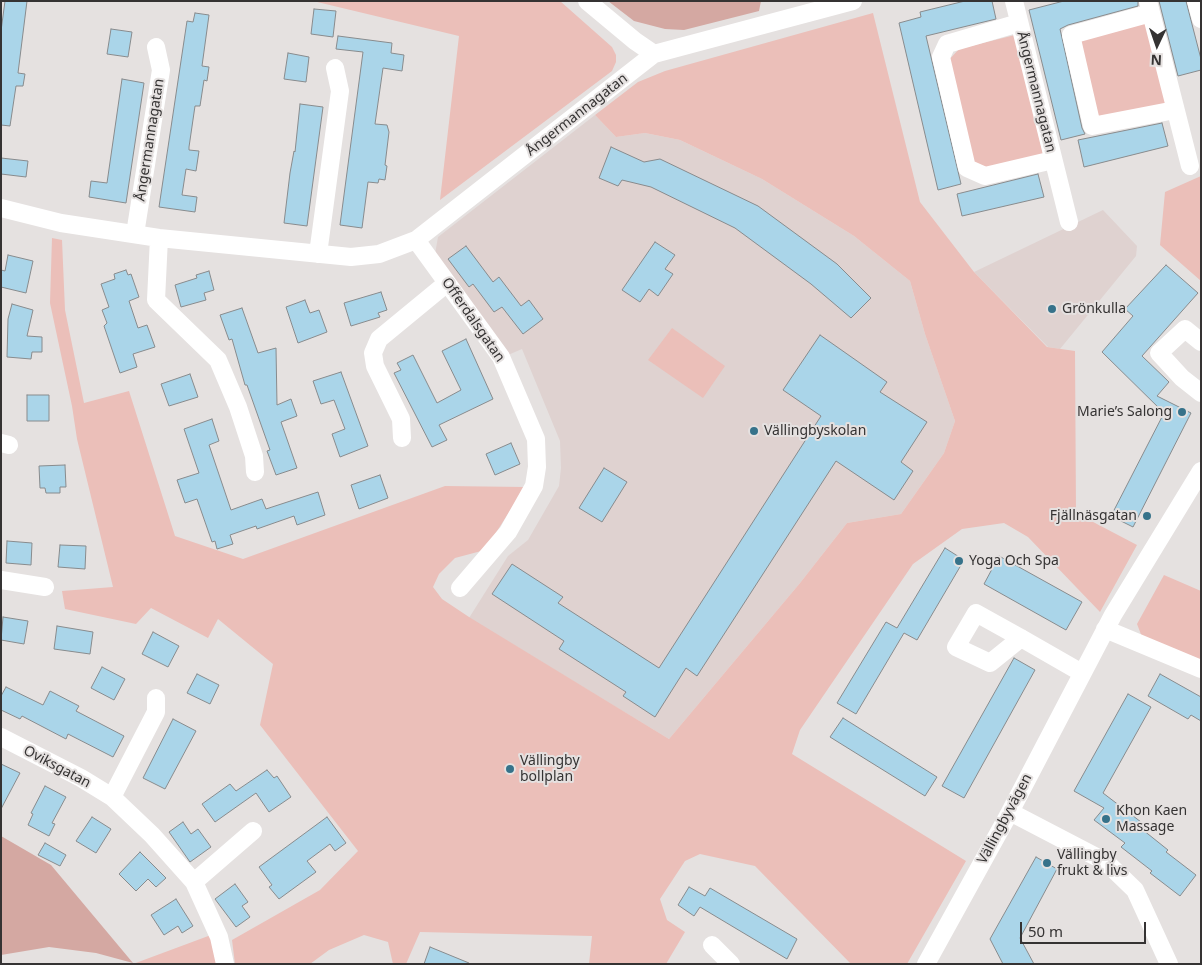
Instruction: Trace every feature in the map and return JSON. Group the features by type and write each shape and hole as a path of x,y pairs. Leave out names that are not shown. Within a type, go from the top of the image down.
{"street":[{"path":"588,1 635,41 654,54"},
{"name":"Ångermannagatan","path":"1,208 61,223 159,238 351,257 379,254 416,240 654,54 853,1"},
{"name":"Ångermannagatan","path":"1014,1 1068,222"},
{"path":"1196,1 1201,20"},
{"path":"1175,110 1092,126 1070,35 1150,7 1190,166"},
{"name":"Ångermannagatan","path":"1019,23 947,44 941,57 967,168 984,176 1053,160"},
{"name":"Ångermannagatan","path":"135,234 161,70 156,47"},
{"path":"318,254 340,91 335,68"},
{"path":"159,238 156,300 218,360 238,407 254,456 255,472"},
{"name":"Offerdalsgatan","path":"416,240 501,357 536,439 537,466 534,486 508,532 460,588"},
{"path":"402,438 401,419 375,366 374,353 379,339 447,283"},
{"path":"1201,342 1185,329 1159,353 1182,378 1201,393"},
{"name":"Vällingbyvägen","path":"926,964 1010,812 1105,629 1134,578 1196,489 1201,471"},
{"path":"1,580 46,587"},
{"path":"1105,629 1201,669"},
{"path":"1021,638 1082,673"},
{"path":"112,797 156,712 156,698"},
{"name":"Oviksgatan","path":"1,737 81,778 112,797 152,835 194,882 219,937 225,964"},
{"path":"1010,812 1106,862 1135,890 1169,964"},
{"path":"194,882 252,831"},
{"path":"712,946 731,964"}],"shaded area":[{"path":"313,1 560,1 612,47 616,55 616,62 612,71 440,200 459,36"},
{"path":"608,1 761,1 759,11 684,30 665,29 634,21"},
{"path":"873,13 920,202 974,272 1047,347 1075,351 1076,513 1137,545 1100,612 1028,537 1004,523 962,529 913,564 800,730 792,754 966,861 907,964 851,964 755,866 700,854 685,861 660,899 667,920 685,932 666,964 589,964 592,936 420,932 406,964 393,964 388,942 364,935 329,950 310,964 235,964 232,940 320,890 358,851 260,725 273,664 218,619 208,638 151,608 136,624 65,609 62,591 113,587 77,439 72,406 50,303 52,238 62,240 65,310 84,403 129,391 175,536 243,559 445,486 525,487 485,550 455,558 439,574 433,587 442,599 469,617 669,739 800,583 847,523 901,514 944,453 955,421 925,334 910,281 854,236 762,179 680,140 645,133 616,137 595,115 638,82 665,71"},
{"path":"1147,19 1169,106 1098,120 1076,38"},
{"path":"1015,35 1044,158 989,171 971,164 947,62 959,49"},
{"name":"Vällingbyskolan","path":"595,115 616,137 645,133 680,140 762,179 854,236 910,281 925,334 955,421 944,453 901,514 847,523 800,583 669,739 469,618 508,556 528,540 559,486 561,468 560,441 522,349 508,355 435,254 438,237"},
{"path":"1201,176 1201,281 1160,245 1165,192"},
{"name":"Grönkulla","path":"1103,210 1137,246 1136,256 1060,349 1048,347 974,272"},
{"path":"672,328 725,366 703,398 648,360"},
{"path":"1164,575 1201,591 1201,663 1142,637 1137,624"},
{"path":"1,836 51,865 133,963 96,953 49,947 1,955"},
{"path":"211,935 217,964 133,964"}],"building":[{"path":"5,1 27,1 18,73 25,74 23,86 16,86 10,126 1,125 1,31"},
{"path":"965,1 992,1 996,19 926,36 961,184 938,190 899,23 921,17 920,12"},
{"path":"1064,1 1138,1 1138,6 1068,25 1060,29 1082,128 1085,134 1061,140 1029,10"},
{"path":"1159,1 1186,1 1201,59 1201,70 1178,76"},
{"path":"314,9 336,11 333,37 311,34"},
{"path":"195,13 209,15 202,66 209,67 207,81 204,80 200,106 195,106 189,147 189,150 199,151 196,171 186,169 182,195 197,197 195,212 159,207 187,21 193,22"},
{"path":"111,29 132,32 128,57 107,54"},
{"path":"338,36 392,43 391,53 404,55 402,71 383,68 375,124 387,125 389,132 385,165 387,166 385,180 379,179 378,183 368,182 362,228 340,225 363,52 336,49"},
{"path":"288,53 309,57 306,82 284,79"},
{"path":"122,79 144,83 126,203 89,197 91,181 107,183"},
{"path":"300,104 323,107 307,226 284,223"},
{"path":"1162,123 1168,146 1084,167 1078,140"},
{"path":"611,147 644,162 660,159 758,206 837,264 871,298 851,318 811,284 735,228 651,187 622,180 618,186 599,178"},
{"path":"1,158 28,161 26,177 1,174"},
{"path":"1038,174 1044,197 962,216 957,194"},
{"path":"655,242 675,255 665,269 673,274 658,296 649,289 640,302 622,290"},
{"path":"466,246 493,282 499,277 521,306 529,300 543,319 523,334 502,307 494,312 473,284 469,287 448,259"},
{"path":"8,255 33,261 26,293 1,287 1,270 5,271"},
{"path":"1166,265 1198,293 1142,356 1169,382 1157,396 1191,413 1133,527 1111,516 1164,413 1102,352 1133,316 1125,309"},
{"path":"126,270 128,275 131,274 139,297 129,301 138,328 147,325 155,347 133,354 137,367 120,373 104,326 107,323 102,310 109,307 101,284 115,279 114,274"},
{"path":"209,271 214,290 204,293 206,300 181,307 175,285 197,278 196,275"},
{"path":"381,292 387,310 378,313 380,317 351,326 344,303"},
{"path":"305,300 310,313 319,310 327,332 298,343 286,307"},
{"path":"12,304 33,310 27,336 42,337 42,352 32,352 31,359 7,357 8,319"},
{"path":"242,308 258,353 276,348 277,405 291,399 297,416 281,422 297,468 276,475 267,451 270,450 247,385 245,385 232,339 229,340 220,315"},
{"path":"820,335 887,382 880,392 927,422 901,462 913,471 894,500 836,461 697,676 686,668 655,717 623,696 626,692 559,649 564,641 492,594 512,564 563,597 558,603 659,668 821,416 783,390"},
{"path":"466,339 493,399 439,425 447,440 432,447 394,373 401,370 397,363 413,355 437,403 461,390 442,351"},
{"path":"341,372 368,446 340,457 332,434 345,429 334,400 321,404 313,381"},
{"path":"190,374 198,397 169,406 161,384"},
{"path":"27,395 49,395 49,421 27,421"},
{"path":"212,419 219,441 209,445 231,510 262,499 266,509 318,492 325,515 297,525 294,516 257,529 256,526 230,535 233,544 217,549 215,541 212,542 197,499 185,503 177,480 199,473 184,429"},
{"path":"511,443 520,464 495,475 486,454"},
{"path":"65,465 66,487 60,487 60,493 46,493 45,488 40,488 39,466"},
{"path":"604,468 627,482 602,522 579,508"},
{"path":"380,475 388,498 359,509 351,485"},
{"path":"7,541 32,543 31,565 6,563"},
{"path":"60,545 86,546 85,569 58,567"},
{"path":"945,548 964,560 917,640 904,633 856,714 837,703 886,622 897,628"},
{"path":"999,556 1082,602 1066,630 984,584"},
{"path":"3,617 28,621 24,644 1,640"},
{"path":"57,626 93,632 90,654 54,649"},
{"path":"153,632 179,646 168,667 142,654"},
{"path":"1014,658 1035,670 964,798 942,786"},
{"path":"102,667 125,679 114,700 91,688"},
{"path":"197,674 219,685 210,704 187,693"},
{"path":"1160,674 1201,697 1201,721 1191,715 1188,719 1148,696"},
{"path":"6,687 43,705 50,691 79,706 76,711 124,736 113,757 68,734 66,739 22,716 20,719 1,710 1,696"},
{"path":"1128,694 1151,707 1103,793 1141,822 1138,826 1168,850 1166,852 1196,875 1180,896 1121,847 1125,843 1094,820 1104,808 1074,791"},
{"path":"843,718 937,777 925,796 830,737"},
{"path":"173,719 196,731 165,789 143,778"},
{"path":"1,764 20,773 1,809"},
{"path":"267,770 274,778 277,776 291,797 269,812 256,793 215,822 202,804 230,784 236,791"},
{"path":"45,786 66,797 52,823 55,824 49,836 28,825 33,814 31,813"},
{"path":"92,817 111,829 96,853 76,841"},
{"path":"327,817 346,843 335,851 330,844 307,861 316,872 279,899 269,887 272,885 259,867"},
{"path":"183,822 191,834 198,829 211,847 190,862 169,832"},
{"path":"45,843 66,855 60,866 38,855"},
{"path":"140,852 166,878 156,887 148,879 136,891 119,874"},
{"path":"1036,857 1057,869 1020,938 1034,964 1003,964 990,939"},
{"path":"235,884 248,902 242,906 250,917 236,927 215,899"},
{"path":"689,887 705,896 710,888 797,939 787,959 700,907 694,916 678,905"},
{"path":"176,899 193,926 182,933 178,926 164,935 151,915"},
{"path":"430,947 469,963 469,964 424,964"}],"place":[{"name":"Grönkulla","path":"1052,309"},
{"name":"Marie’s Salong","path":"1182,412"},
{"name":"Vällingbyskolan","path":"754,431"},
{"name":"Fjällnäsgatan","path":"1147,516"},
{"name":"Yoga Och Spa","path":"959,561"},
{"name":"Vällingby bollplan","path":"510,769"},
{"name":"Khon Kaen Massage","path":"1106,819"},
{"name":"Vällingby frukt & livs","path":"1047,863"}]}
